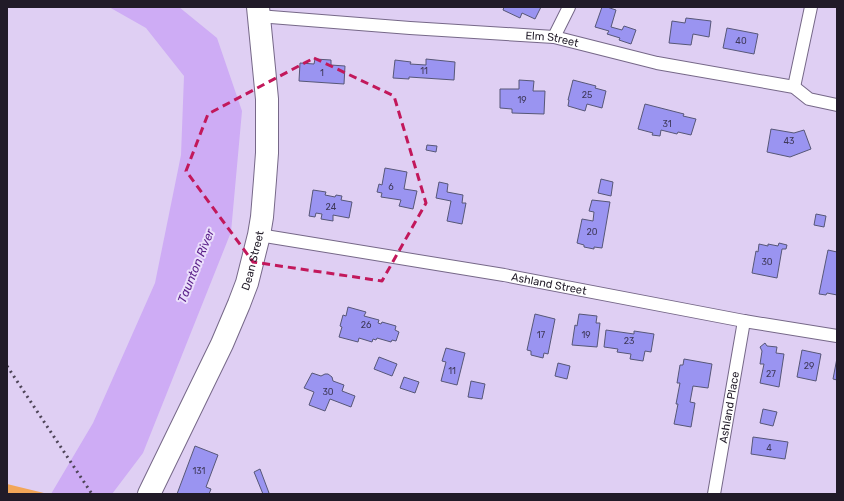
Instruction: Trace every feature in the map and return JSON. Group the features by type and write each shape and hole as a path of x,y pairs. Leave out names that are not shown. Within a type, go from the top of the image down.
{"highway":[{"name":"Dean Street","path":"149,494 222,344 239,304 251,268 259,236 267,153 267,99 258,12"}],"street":[{"path":"554,37 569,7"},
{"path":"794,87 811,7"},
{"name":"Elm Street","path":"258,12 410,28 554,37 657,63 794,87 809,99 837,106"},
{"name":"Ashland Street","path":"259,236 504,275 744,321 837,336"},
{"name":"Ashland Place","path":"714,494 744,321"}],"highlighted area":[{"path":"314,58 394,96 426,203 382,281 253,262 186,171 208,114"}],"shaded area":[{"path":"7,484 48,494 7,494"}],"water":[{"name":"Taunton River","path":"109,7 179,7 217,38 242,111 231,232 143,453 112,494 51,494 93,423 155,283 181,155 184,76 146,28"}],"building":[{"path":"504,7 541,7 535,19 522,13 520,18 503,10"},
{"path":"602,7 616,10 611,27 622,30 624,26 636,30 631,44 619,40 620,38 607,34 609,31 595,27"},
{"path":"686,18 711,21 709,37 693,34 691,45 669,43 672,21 685,23"},
{"path":"727,28 758,34 754,54 723,48"},
{"path":"315,59 331,60 331,65 345,66 344,84 299,81 300,63 314,64"},
{"path":"426,59 455,62 454,80 409,77 409,79 393,78 395,60 411,62 410,64 426,65"},
{"path":"519,80 534,81 533,91 545,91 544,114 512,113 512,109 500,108 500,89 519,89"},
{"path":"573,80 596,86 595,88 606,91 602,108 587,104 585,111 568,106"},
{"path":"645,104 684,114 683,116 696,119 691,135 678,132 677,134 661,130 660,136 652,135 653,133 638,129"},
{"path":"771,129 794,133 804,130 811,149 790,157 767,152"},
{"path":"427,145 437,146 436,152 426,150"},
{"path":"385,168 407,172 404,189 417,191 413,209 399,206 401,200 381,197 382,193 377,192 379,184 382,185"},
{"path":"601,179 613,182 611,196 598,193"},
{"path":"439,182 448,184 447,192 463,195 462,203 466,203 462,224 447,221 451,201 436,198"},
{"path":"313,190 326,192 325,195 335,197 336,195 342,196 341,200 352,202 349,218 333,215 333,221 321,219 322,214 316,213 315,217 309,216"},
{"path":"592,200 610,202 602,248 594,247 594,249 584,247 584,245 577,243 582,219 593,221 594,212 589,211"},
{"path":"816,214 826,216 824,227 814,225"},
{"path":"779,243 787,245 786,249 782,249 777,278 752,273 756,251 758,252 759,244 778,246"},
{"path":"828,250 837,252 837,295 827,293 826,295 819,294"},
{"path":"348,307 366,312 364,316 379,320 378,323 381,324 382,322 396,326 395,330 399,332 396,341 392,340 391,342 377,338 376,340 373,339 372,342 359,338 358,342 339,337 343,315 346,316"},
{"path":"535,314 555,319 548,354 544,353 543,358 531,355 531,351 527,350"},
{"path":"579,314 597,316 596,323 600,323 597,347 572,345 575,325 577,326"},
{"path":"606,330 634,334 634,331 654,334 651,352 645,351 643,361 630,359 631,354 617,352 618,349 604,347"},
{"path":"765,343 767,346 777,347 776,353 784,354 779,387 760,383 764,364 760,364 762,351 760,347"},
{"path":"446,348 465,353 457,385 441,381 446,362 442,361"},
{"path":"802,350 821,354 816,381 797,377"},
{"path":"379,357 397,364 392,376 374,369"},
{"path":"837,358 837,380 833,379"},
{"path":"684,359 712,364 708,388 693,386 690,402 695,403 691,427 674,424 680,383 677,383 680,365 683,365"},
{"path":"558,363 570,366 567,379 555,376"},
{"path":"312,373 321,376 328,374 332,377 333,381 344,385 342,391 355,396 351,407 330,399 325,411 309,405 314,392 304,388"},
{"path":"404,377 419,382 415,393 400,388"},
{"path":"471,381 485,384 482,399 468,397"},
{"path":"763,409 777,412 773,426 760,423"},
{"path":"753,437 788,442 785,459 751,454"},
{"path":"195,446 218,455 206,487 211,489 209,494 177,494"},
{"path":"260,469 269,493 266,494 263,494 254,472"}],"railway":[{"path":"7,366 92,494"}]}
